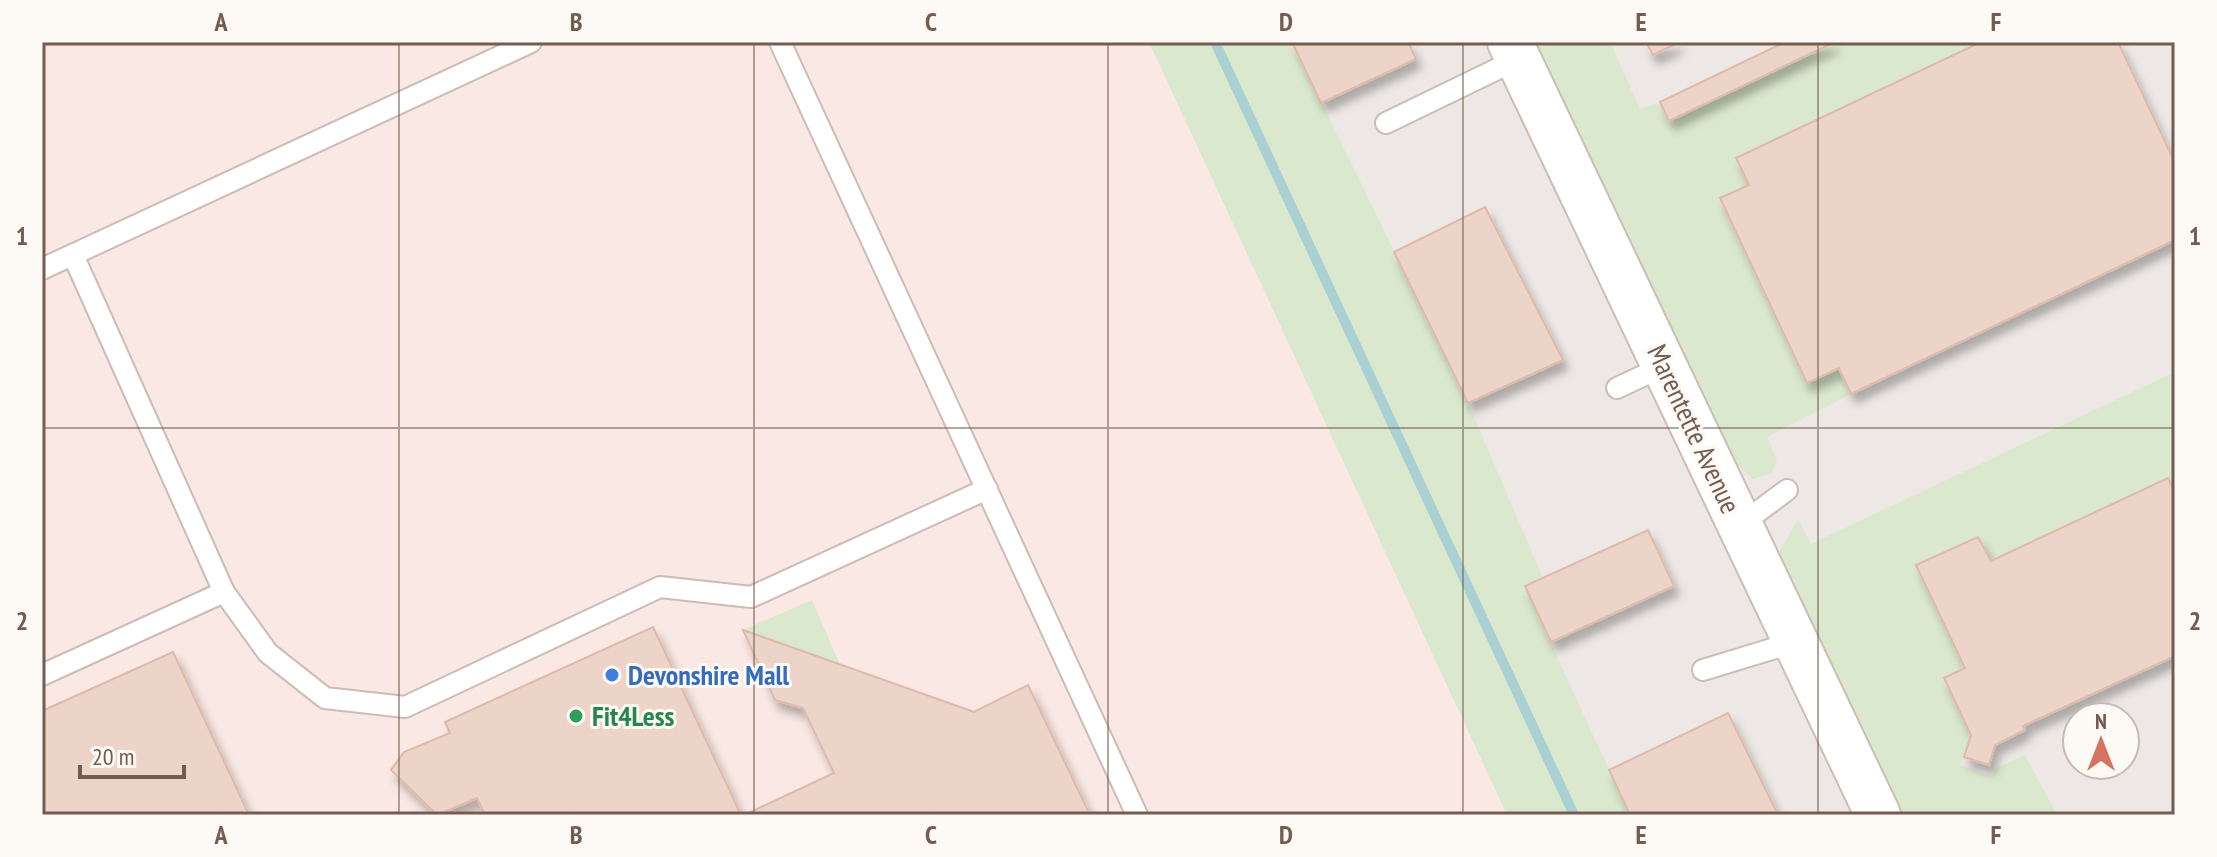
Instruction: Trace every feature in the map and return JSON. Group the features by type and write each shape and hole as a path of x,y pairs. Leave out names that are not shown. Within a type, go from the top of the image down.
{"street":[{"name":"Marentette Avenue","path":"1514,50 1878,815"}],"lane":[{"path":"42,269 531,42"},
{"path":"780,42 1137,815"},
{"path":"1386,123 1514,50"},
{"path":"73,255 224,592 268,653 325,698 405,707 660,587 751,597 987,489"},
{"path":"1617,388 1664,366"},
{"path":"1740,525 1787,490"},
{"path":"42,675 224,592"},
{"path":"1703,670 1795,642"}],"shaded area":[{"path":"42,42 1236,42 1599,815 42,815"},
{"path":"1236,42 1488,42 1856,815 1599,815"},
{"path":"1527,42 2175,42 2175,815 1897,815"}],"green space":[{"path":"1149,42 1292,42 1468,403 1543,578 1525,587 1630,815 1507,815"},
{"path":"1527,42 1610,42 1640,109 1660,102 1669,121 1835,42 1981,42 1736,158 1749,185 1720,199 1807,383 1839,368 1851,394 1767,437 1777,461 1772,473 1753,479 1724,453"},
{"path":"2175,372 2175,493 1991,561 1978,537 1916,566 1965,668 1971,735 1960,765 1992,776 1995,769 2025,755 2057,815 1897,815 1775,559 1798,519 1811,544"},
{"path":"812,600 840,665 743,630"}],"building":[{"path":"1292,42 1408,42 1416,59 1321,103"},
{"path":"1646,42 1680,42 1653,55"},
{"path":"1785,42 1835,42 1669,121 1660,102"},
{"path":"1981,42 2118,42 2175,163 2175,240 1851,394 1839,368 1807,383 1720,198 1749,185 1736,158"},
{"path":"1485,207 1563,360 1468,403 1394,252"},
{"path":"2168,478 2175,493 2175,656 2077,701 2061,701 2061,708 2023,726 2025,730 1995,745 1989,765 1964,757 1971,735 1944,678 1965,668 1916,565 1978,537 1991,561"},
{"path":"1648,530 1674,586 1551,642 1525,586"},
{"name":"Devonshire Mall","path":"653,627 741,815 485,815 477,798 437,815 391,770 404,752 450,733 445,722"},
{"name":"Devonshire Mall","path":"743,630 974,712 1028,685 1090,815 744,815 834,773 803,708 775,700"},
{"path":"173,652 249,815 42,815 42,711"},
{"path":"1728,713 1778,815 1630,815 1609,770"}],"waterway":[{"path":"1215,42 1574,815"}],"place":[{"name":"Devonshire Mall","path":"612,675"},
{"name":"Fit4Less","path":"576,716"}]}
